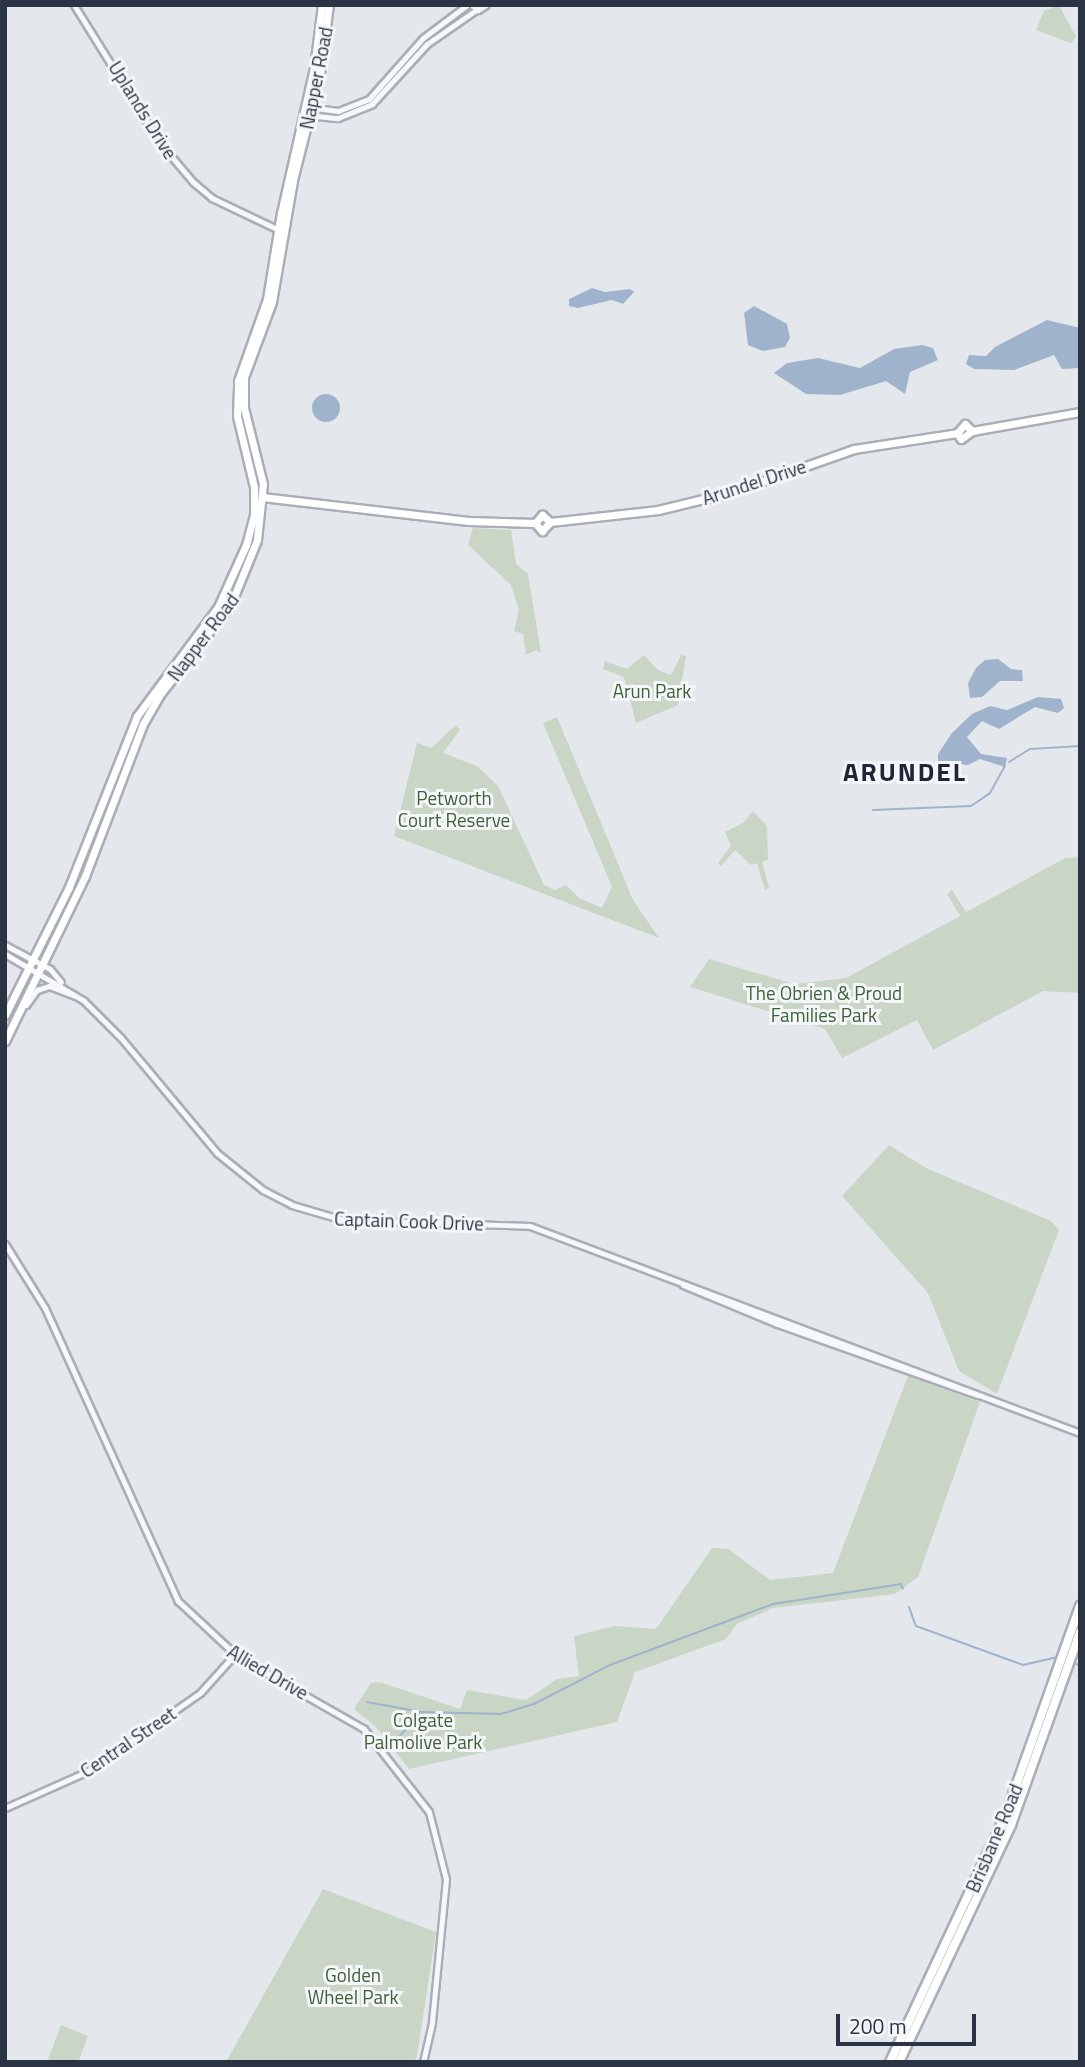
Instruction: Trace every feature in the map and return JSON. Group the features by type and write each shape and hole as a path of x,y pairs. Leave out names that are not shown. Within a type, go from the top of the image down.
{"highway":[{"name":"Brisbane Road","path":"890,2062 1007,1812 1080,1606"},
{"name":"Brisbane Road","path":"899,2062 1007,1833 1080,1632"}],"main road":[{"name":"Napper Road","path":"5,1015 69,887 136,716 208,621 233,579 251,528 254,496 237,416 237,381 272,274 281,213 307,111 322,5"},
{"name":"Napper Road","path":"5,1041 85,876 146,718 240,586 257,540 264,497 244,408 244,377 272,302 329,5"},
{"name":"Arundel Drive","path":"264,497 469,521 535,523 542,531 550,522 624,516 692,503 854,449 957,433 961,439 969,438 972,431 1080,412"},
{"path":"254,496 264,497"}],"street":[{"name":"Uplands Drive","path":"74,5 178,165 212,198 261,224 279,230"},
{"path":"307,111 338,111 369,99 423,38 467,5"},
{"path":"307,111 338,118 372,104 427,44 474,7 486,5"},
{"path":"272,274 274,238 261,224 281,213"},
{"path":"5,945 30,963"},
{"path":"5,954 30,963"},
{"name":"Captain Cook Drive","path":"30,963 63,984 106,1020 217,1153 255,1185 292,1205 353,1221 530,1226 1080,1433"},
{"path":"19,1012 42,987 53,986 78,996"},
{"name":"Allied Drive","path":"5,1244 45,1308 169,1588 191,1617 235,1654 364,1729 429,1812 446,1879 432,2023 423,2062"},
{"name":"Central Street","path":"5,1808 88,1771 200,1693 235,1654"}],"green space":[{"path":"1059,5 1076,37 1071,43 1036,30 1044,11"},
{"path":"473,528 511,530 516,564 528,574 541,653 536,650 526,655 523,634 514,631 519,610 511,585 468,545"},
{"name":"Arun Park","path":"644,655 658,670 671,675 681,655 686,656 678,705 636,723 624,677 603,669 605,661 627,669"},
{"name":"Petworth Court Reserve","path":"557,717 633,900 659,938 394,836 417,743 431,748 456,725 460,730 443,753 477,766 498,786 544,885 555,890 566,885 579,898 602,908 612,887 543,723"},
{"path":"753,811 767,826 768,860 762,862 769,887 765,890 757,863 751,865 735,850 721,866 718,863 731,846 725,832 743,823"},
{"name":"The Obrien & Proud Families Park","path":"1080,857 1080,993 1043,991 933,1050 917,1020 842,1058 825,1029 690,987 709,959 794,984 846,978 960,916 947,894 952,890 966,912 1065,858"},
{"path":"889,1145 926,1168 1051,1221 1059,1230 997,1394 959,1371 928,1293 842,1196"},
{"name":"Colgate Palmolive Park","path":"908,1376 980,1402 918,1577 895,1594 773,1608 737,1624 726,1639 635,1672 617,1722 409,1769 375,1726 354,1709 371,1683 380,1682 460,1709 467,1690 526,1700 557,1679 579,1676 574,1636 614,1626 656,1629 712,1548 728,1549 770,1580 833,1573"},
{"name":"Golden Wheel Park","path":"323,1889 436,1932 414,2062 226,2062"},
{"path":"61,2025 88,2036 78,2062 47,2062"}],"water":[{"path":"592,288 605,292 630,289 634,292 623,304 612,300 578,308 569,306 569,299"},
{"path":"754,306 787,324 790,338 785,347 763,351 748,345 744,313"},
{"path":"1047,320 1080,328 1080,368 1062,369 1054,355 1014,370 974,369 966,364 969,355 986,356 995,347"},
{"path":"922,345 933,348 938,360 910,372 905,394 886,381 840,395 806,394 774,373 787,363 818,358 860,368 894,349"},
{"path":"326,394 336,398 340,408 336,418 326,422 316,418 312,408 316,398"},
{"path":"998,659 1011,669 1022,670 1023,681 1000,681 982,697 970,698 968,683 976,668 985,660"},
{"path":"1038,697 1061,699 1064,708 1058,713 1035,707 999,729 982,721 967,737 981,754 1007,758 1005,767 980,759 968,765 938,762 938,754 952,733 972,714 990,706 1007,710"}],"waterway":[{"path":"1009,762 1030,749 1080,746"},
{"path":"873,810 971,806 990,793 1005,766"},
{"path":"390,1747 421,1712 501,1714 534,1704 610,1665 773,1604 901,1584 903,1589"},
{"path":"909,1607 916,1626 1023,1665 1054,1658"},
{"path":"1076,1664 1080,1665"},
{"path":"367,1702 421,1712"}],"district":[{"name":"ARUNDEL","path":"905,772"}]}
